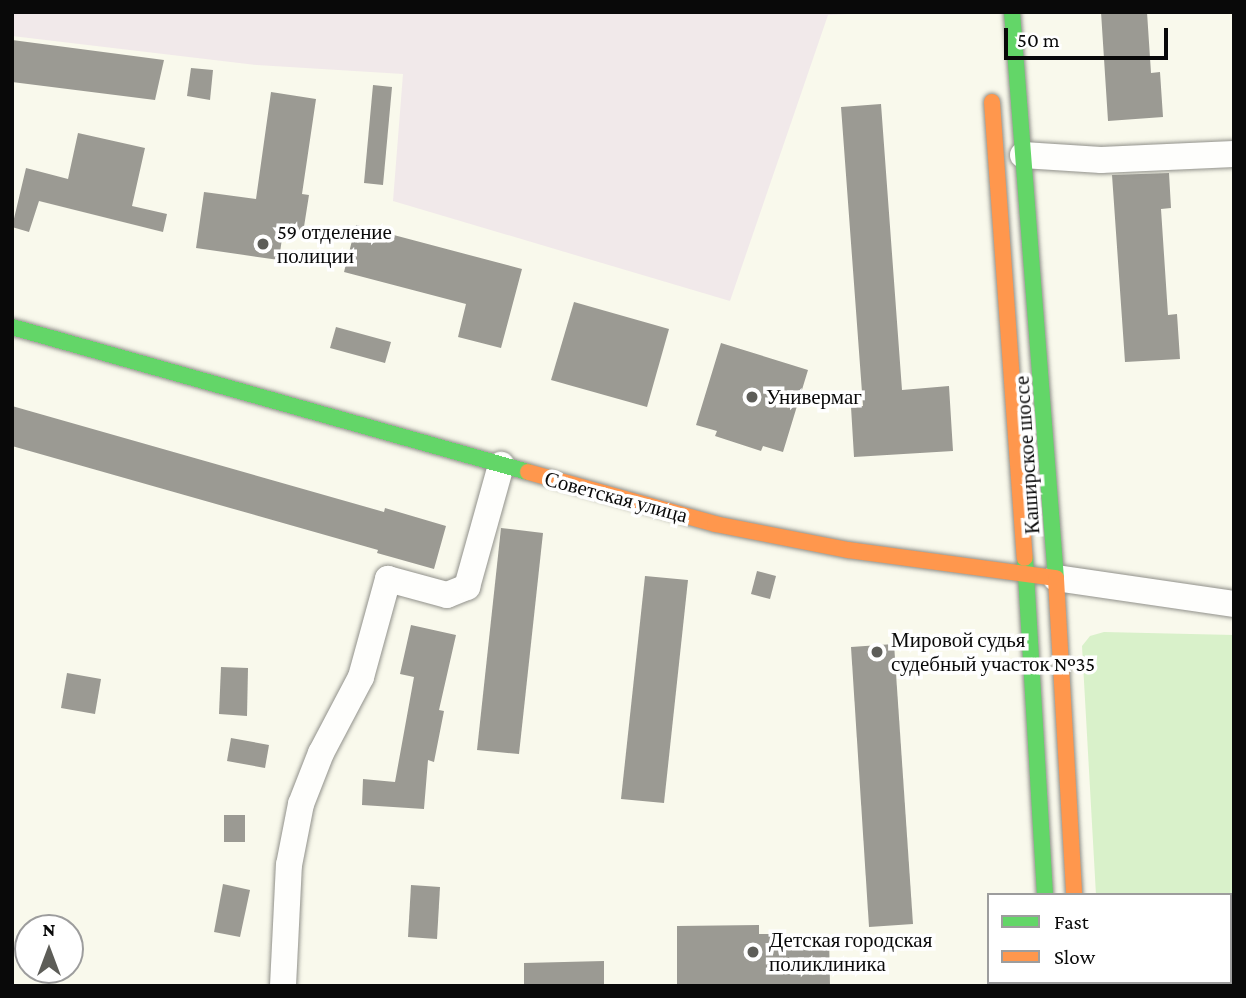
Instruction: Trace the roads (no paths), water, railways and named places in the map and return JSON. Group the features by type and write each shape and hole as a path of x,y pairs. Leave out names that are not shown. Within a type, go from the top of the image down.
{"main road":[{"name":"Каширское шоссе","path":"1012,12 1056,578 1074,893"},
{"name":"Каширское шоссе","path":"991,80 1045,893"},
{"name":"Советская улица","path":"12,327 501,465 747,531 848,550 1056,578"}],"street":[{"path":"1023,155 1101,160 1234,154"},
{"path":"283,986 289,865 301,804 321,752 361,677 388,579 447,595 467,587 501,465"},
{"name":"Советская улица","path":"1056,578 1234,604"}],"place":[{"name":"59 отделение полиции","path":"263,244"},
{"name":"Универмаг","path":"752,397"},
{"name":"Мировой судья судебный участок №35","path":"877,652"},
{"name":"Детская городская поликлиника","path":"753,952"}]}
